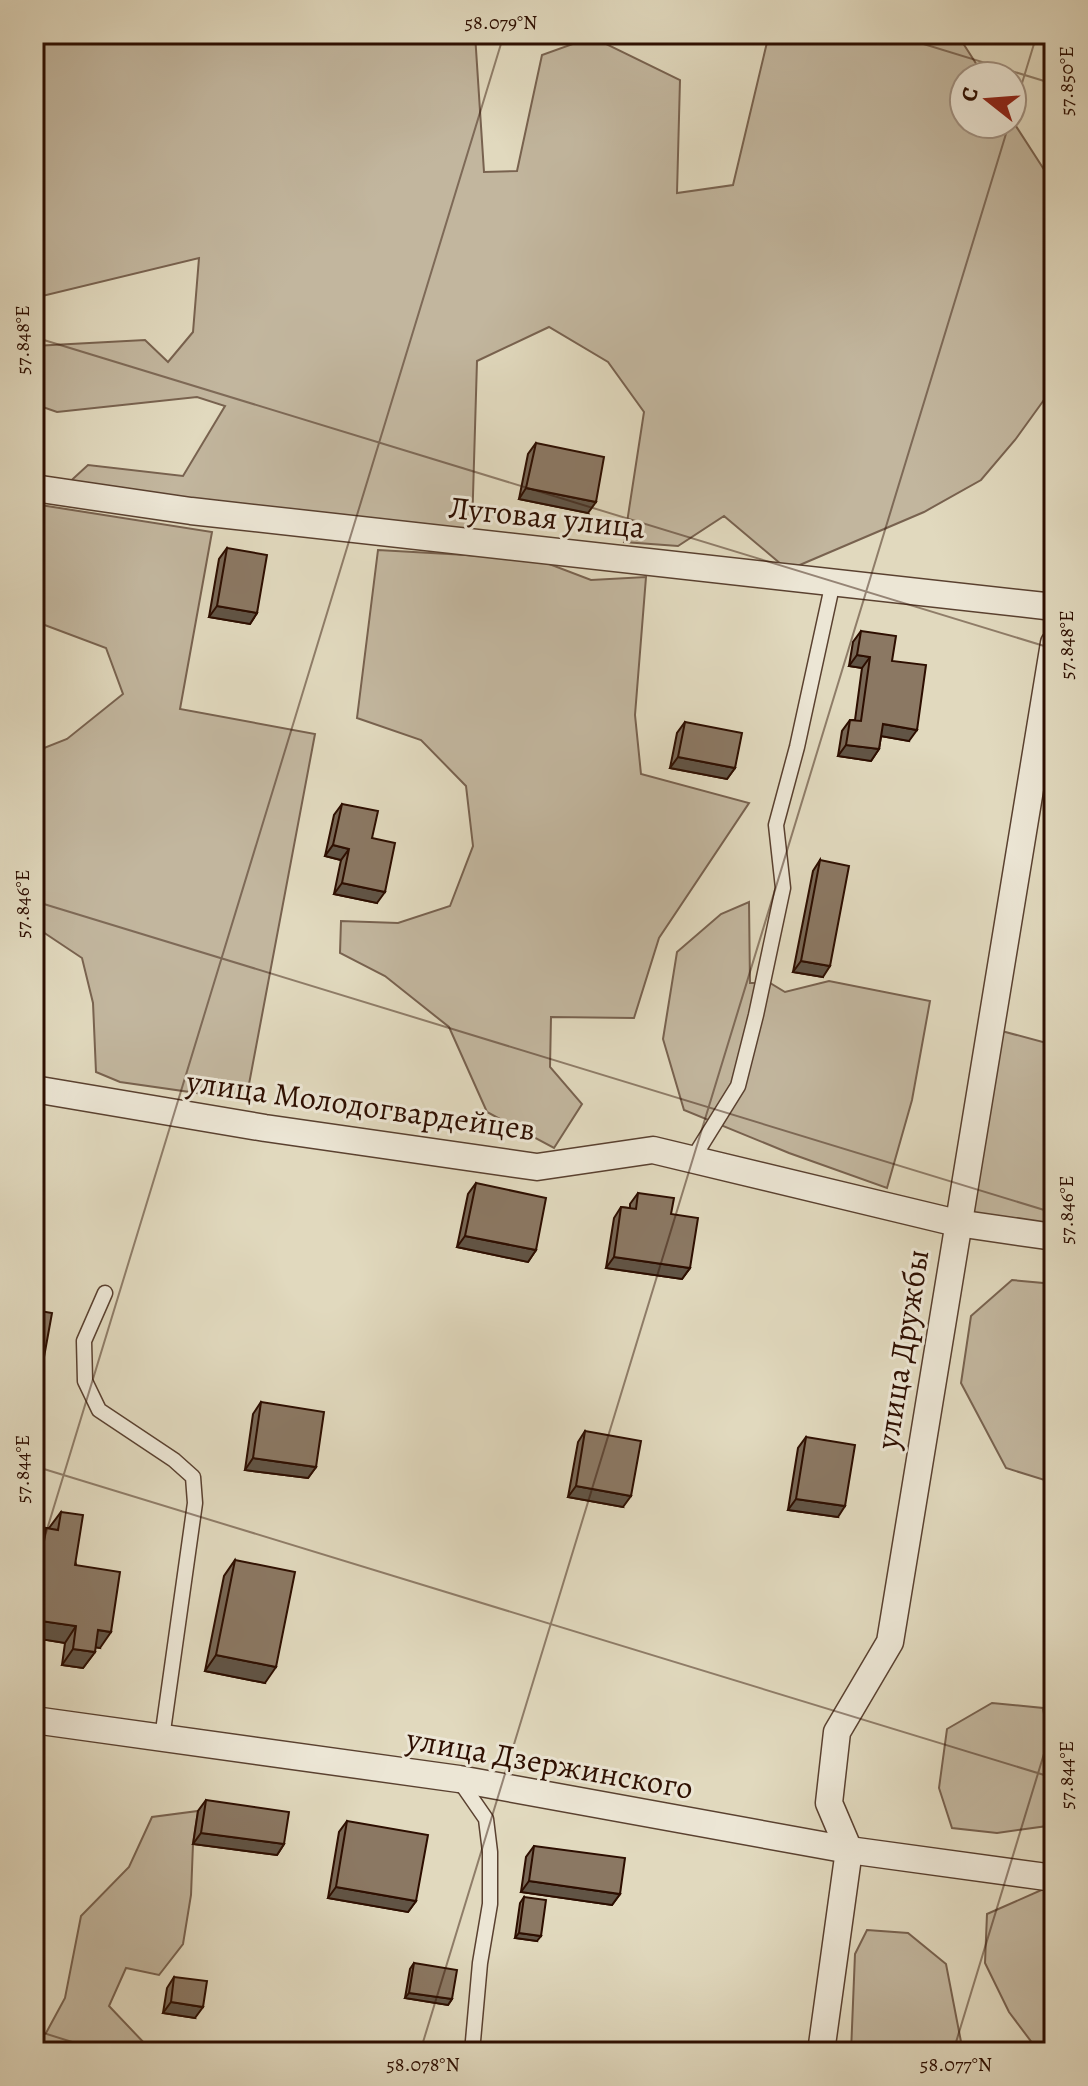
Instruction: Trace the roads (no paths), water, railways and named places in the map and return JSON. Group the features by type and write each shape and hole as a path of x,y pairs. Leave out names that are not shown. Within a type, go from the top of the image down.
{"street":[{"name":"Луговая улица","path":"34,488 191,511 1054,607"},
{"name":"улица Дружбы","path":"849,1850 829,1803 837,1732 890,1642 1054,643"},
{"name":"улица Молодогвардейцев","path":"34,1089 265,1128 537,1167 653,1150 957,1223 1054,1237"},
{"name":"улица Дзержинского","path":"34,1720 459,1779 849,1850 1054,1878"},
{"path":"821,2052 849,1850"}],"lane":[{"path":"692,1160 738,1086 756,1015 783,888 776,825 797,747 833,582"},
{"path":"105,1293 84,1341 85,1381 99,1410 174,1460 193,1477 195,1503 162,1738"},
{"path":"459,1779 486,1819 490,1852 490,1904 480,1963 472,2052"}]}
